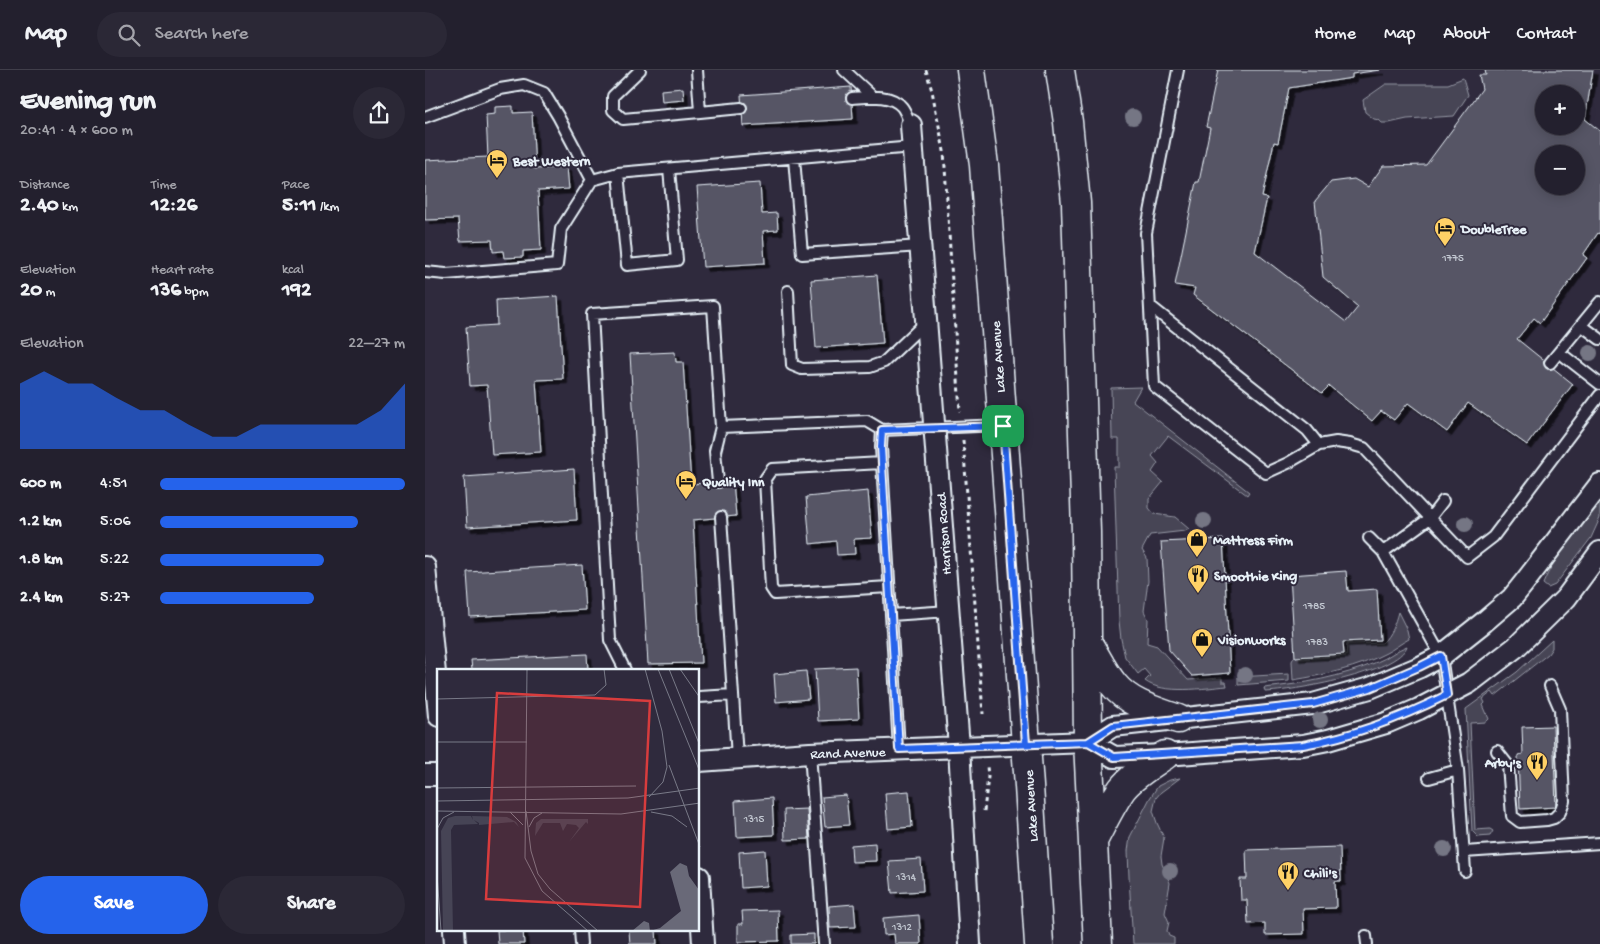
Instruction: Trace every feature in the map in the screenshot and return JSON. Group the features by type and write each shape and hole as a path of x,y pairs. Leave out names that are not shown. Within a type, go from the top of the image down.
{"main road":[{"name":"Lake Avenue","path":"971,70 984,165 1039,944"},
{"path":"1060,70 1068,122 1076,203 1086,532 1088,742 1098,944"},
{"path":"1087,640 1113,685 1123,694 1145,708 1178,719"},
{"path":"1093,842 1123,788 1165,755"}],"street":[{"name":"Harrison Road","path":"911,125 959,747 970,944"},
{"path":"1600,484 1511,598 1441,656 1370,688 1313,704 1113,726 1088,742 1114,757 1165,755 1303,745 1328,740 1385,723 1419,709 1469,683 1523,640 1566,598 1600,552"},
{"path":"425,567 426,598 437,698"},
{"name":"Rand Avenue","path":"700,761 810,753 1088,742"},
{"path":"700,894 703,944"}],"lane":[{"path":"640,70 613,96 613,110 623,119 741,108"},
{"path":"697,70 700,112"},
{"path":"844,70 873,97"},
{"path":"1178,70 1146,233 1154,386 1267,473 1319,445 1336,442 1364,448 1467,557 1493,537 1600,396"},
{"path":"425,117 500,89 524,86 544,93 592,180"},
{"path":"852,98 873,97 887,99 901,106 911,125"},
{"path":"425,272 446,274 557,265 561,229 592,180 618,173 913,147"},
{"path":"794,158 802,254 921,246"},
{"path":"618,173 627,265 677,260 669,169"},
{"path":"787,291 792,365 802,369 870,367 884,362 926,321"},
{"path":"1550,363 1600,302"},
{"path":"625,669 611,640 592,314 713,306 721,428 715,451 718,482"},
{"path":"1150,306 1307,430 1319,445"},
{"path":"1581,325 1600,339"},
{"path":"1559,352 1600,384"},
{"path":"721,428 867,421 882,430 1003,426"},
{"path":"882,430 881,447 899,749"},
{"path":"882,463 772,469 765,479 771,588 775,594 889,587"},
{"path":"1383,552 1430,518 1443,501"},
{"path":"721,518 737,758"},
{"path":"1369,538 1383,552 1441,656 1458,770 1465,871"},
{"path":"891,615 949,611"},
{"path":"1497,751 1508,765 1512,816 1520,822 1554,818 1560,812 1564,801 1560,709 1550,686"},
{"path":"700,697 733,695"},
{"path":"810,753 824,944"},
{"path":"1429,778 1458,770"},
{"path":"1464,852 1600,842"}],"path":[{"path":"926,70 944,151 960,402"},
{"path":"963,445 983,714"}],"shaded area":[{"path":"1463,78 1468,95 1454,116 1407,119 1382,123 1365,112 1363,100 1386,84 1448,84"},
{"path":"1141,387 1133,401 1249,492 1247,495 1168,436 1152,456 1158,463 1152,472 1163,482 1149,499 1149,508 1154,514 1175,517 1189,529 1150,535 1142,550 1147,558 1148,581 1144,611 1148,619 1147,643 1157,646 1188,680 1222,678 1222,682 1226,682 1227,686 1185,690 1162,688 1145,681 1150,676 1144,669 1138,674 1125,657 1119,621 1114,467 1119,467 1119,439 1112,439 1111,388"},
{"path":"1600,501 1600,518 1591,538 1555,585 1548,588 1543,584 1548,573 1569,541"},
{"path":"1398,612 1407,630 1409,639 1386,653 1364,663 1329,673 1293,680 1292,661 1294,657 1299,659 1346,656 1347,644 1382,643 1390,633"},
{"path":"1552,640 1552,648 1548,654 1495,696 1492,692 1483,699 1485,703 1483,705 1489,719 1486,722 1470,723 1475,830 1490,829 1493,831 1490,836 1478,837 1472,831 1466,709 1517,672"},
{"path":"1407,646 1399,656 1365,672 1320,684 1265,692 1264,688 1307,682 1350,672 1381,660"},
{"path":"1289,674 1289,681 1238,685 1238,677"},
{"path":"1180,778 1156,798 1153,811 1164,838 1161,856 1162,864 1170,883 1165,913 1169,922 1167,931 1169,936 1174,938 1174,944 1133,944 1128,851 1130,837 1158,786 1170,780"}],"building":[{"path":"1218,70 1380,70 1352,74 1352,78 1289,88 1278,143 1274,142 1262,197 1267,198 1255,252 1346,322 1358,307 1323,277 1315,201 1331,182 1354,179 1368,187 1383,166 1426,165 1482,89 1479,75 1486,75 1485,70 1593,70 1585,119 1600,131 1600,234 1598,233 1583,255 1587,258 1540,323 1534,318 1517,339 1573,384 1527,445 1468,403 1447,432 1408,403 1394,420 1381,411 1372,421 1329,386 1322,393 1193,295 1195,288 1175,285 1196,182 1199,182 1210,128 1206,127"},
{"path":"851,87 853,119 743,126 741,95"},
{"path":"683,88 684,100 662,102 661,90"},
{"name":"Best Western","path":"513,106 513,113 532,112 535,169 567,167 569,189 538,191 541,250 523,251 523,257 504,258 503,251 493,252 492,240 460,241 458,219 425,220 425,160 488,157 486,115 495,114 495,107"},
{"path":"760,183 762,214 777,213 778,230 763,231 765,263 703,267 697,187"},
{"path":"877,275 883,343 816,348 811,280"},
{"path":"558,296 563,379 536,380 541,452 492,455 487,385 470,386 466,327 497,325 496,300"},
{"name":"Quality Inn","path":"675,352 676,362 683,362 691,484 733,481 736,516 693,520 701,663 648,664 630,354"},
{"path":"574,469 577,520 467,527 464,477"},
{"path":"868,491 872,538 854,539 855,554 837,555 836,541 810,544 806,497"},
{"path":"1223,539 1230,673 1192,676 1169,650 1161,542"},
{"path":"582,565 585,610 470,617 467,572"},
{"path":"1346,571 1348,591 1377,589 1380,640 1343,642 1344,654 1295,657 1290,575"},
{"path":"587,654 588,669 472,669 471,660"},
{"path":"856,667 859,719 818,721 815,669"},
{"path":"806,671 809,699 776,702 774,674"},
{"name":"Arby's","path":"1553,726 1556,807 1520,809 1518,755 1523,754 1522,727"},
{"path":"909,791 912,827 888,829 885,793"},
{"path":"846,795 849,825 825,827 822,797"},
{"path":"772,798 774,835 737,837 735,801"},
{"path":"807,809 809,839 785,840 784,810"},
{"path":"875,843 876,861 852,862 851,845"},
{"name":"Chili's","path":"1340,847 1341,881 1335,881 1336,908 1303,909 1304,934 1265,935 1265,923 1248,924 1247,900 1241,900 1240,879 1247,879 1246,850"},
{"path":"765,850 767,886 741,888 739,852"},
{"path":"921,859 923,891 892,893 889,861"},
{"path":"854,904 856,927 830,928 829,906"},
{"path":"778,910 779,941 738,942 738,924 743,924 742,911"},
{"path":"919,915 921,944 895,944 894,934 884,935 883,918"},
{"path":"497,932 523,932 524,944 498,944"},
{"path":"629,932 656,932 657,944 630,944"},
{"path":"814,934 814,944 791,944 791,935"}],"place":[{"name":"Best Western","path":"497,179"},
{"name":"DoubleTree","path":"1445,247"},
{"name":"Quality Inn","path":"686,500"},
{"name":"Mattress Firm","path":"1197,558"},
{"name":"Smoothie King","path":"1198,594"},
{"name":"Visionworks","path":"1202,658"},
{"name":"Arby's","path":"1537,781"},
{"name":"Chili's","path":"1288,891"}],"route":[{"path":"1003,426 882,430 881,447 899,749 1088,742 1114,757 1303,745 1352,734 1385,723 1447,695 1441,656 1370,688 1313,704 1113,726 1088,742 1026,744 1003,426"}]}
